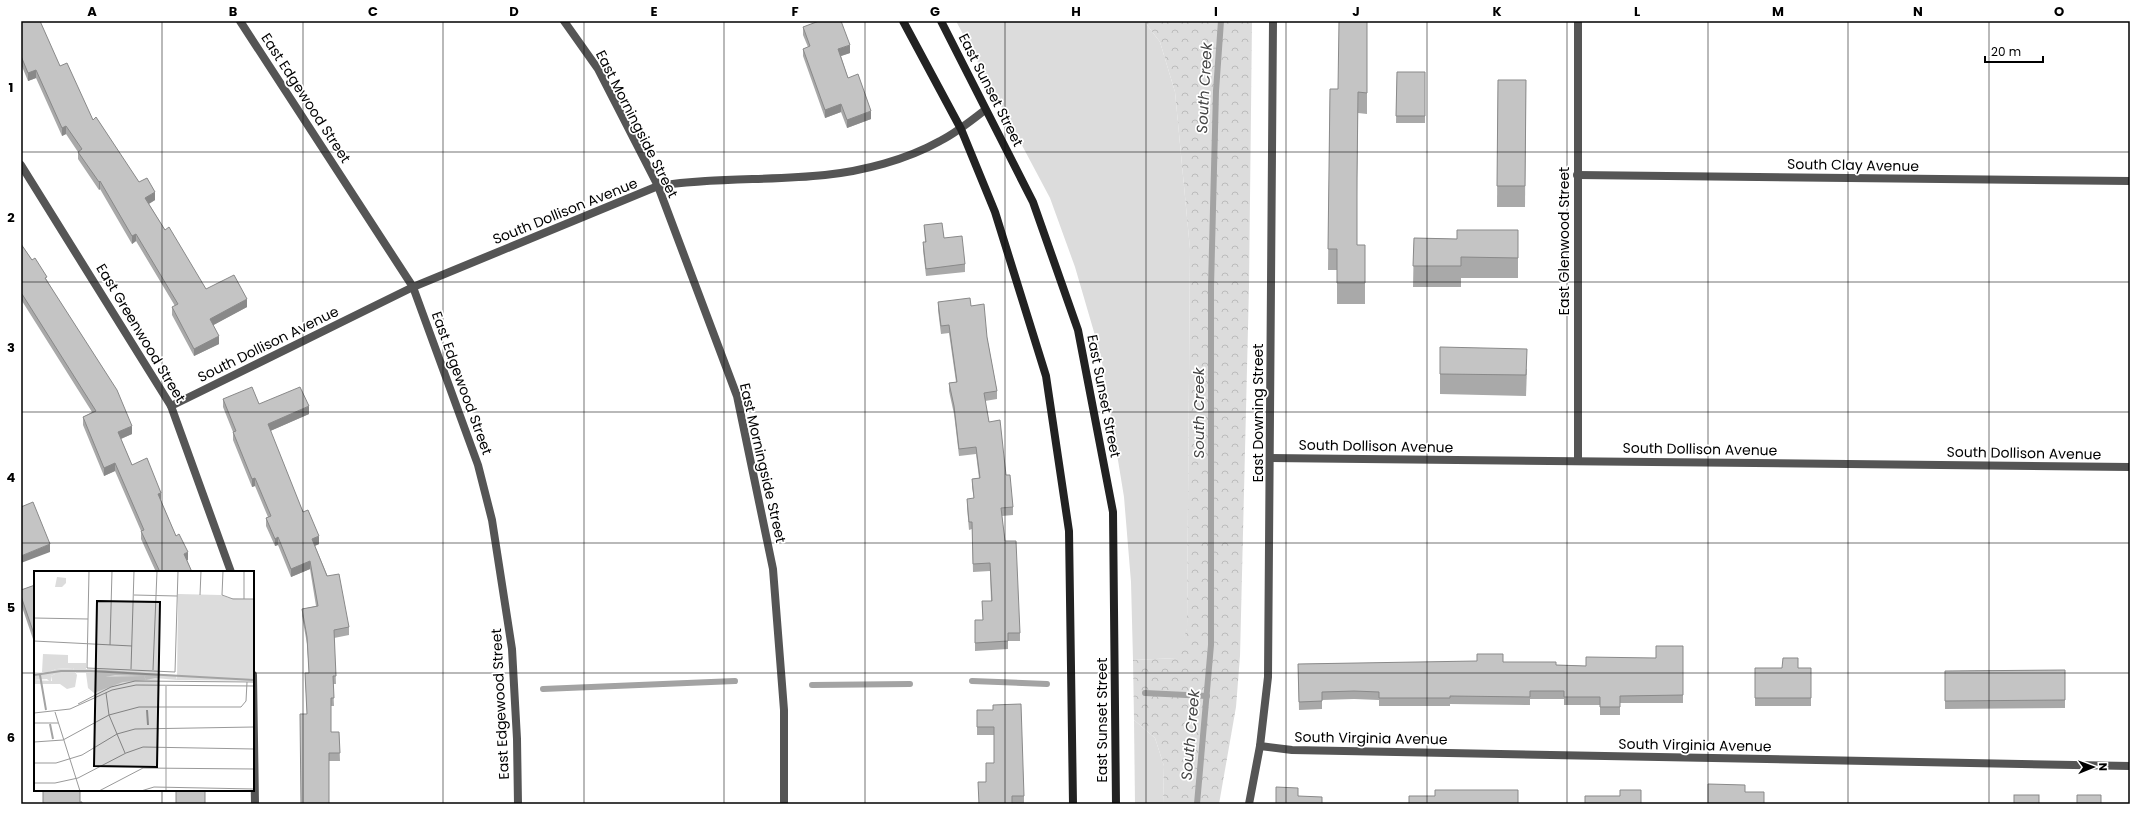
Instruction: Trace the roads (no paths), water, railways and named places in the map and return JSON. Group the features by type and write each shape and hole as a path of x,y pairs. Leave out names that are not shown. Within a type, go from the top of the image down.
{"main road":[{"path":"903,21 961,128 995,212 1046,376 1069,531 1073,804"},
{"name":"East Sunset Street","path":"941,21 1033,202 1078,330 1113,512 1116,804"}],"street":[{"name":"East Edgewood Street","path":"240,21 413,288 478,465 492,520 512,649 517,738 518,804"},
{"name":"East Morningside Street","path":"564,21 598,69 658,186 737,396 771,562 784,710 784,804"},
{"name":"East Downing Street","path":"1249,804 1260,746 1268,677 1273,21"},
{"name":"East Glenwood Street","path":"1578,21 1578,461"},
{"name":"South Dollison Avenue","path":"171,406 413,288 658,186 692,181 798,177 852,171 907,155 939,142 986,110"},
{"name":"East Greenwood Street","path":"21,165 171,406 231,571"},
{"name":"South Clay Avenue","path":"1577,175 2130,181"},
{"name":"South Dollison Avenue","path":"1270,458 2130,467"},
{"path":"254,740 255,804"},
{"name":"South Virginia Avenue","path":"1260,746 1300,750 2130,766"}],"waterway":[{"name":"South Creek","path":"1197,804 1211,645 1211,287 1216,91 1221,21"},
{"path":"543,689 735,681"},
{"path":"972,681 1047,684"},
{"path":"812,685 910,684"},
{"path":"1145,693 1207,696"}]}
